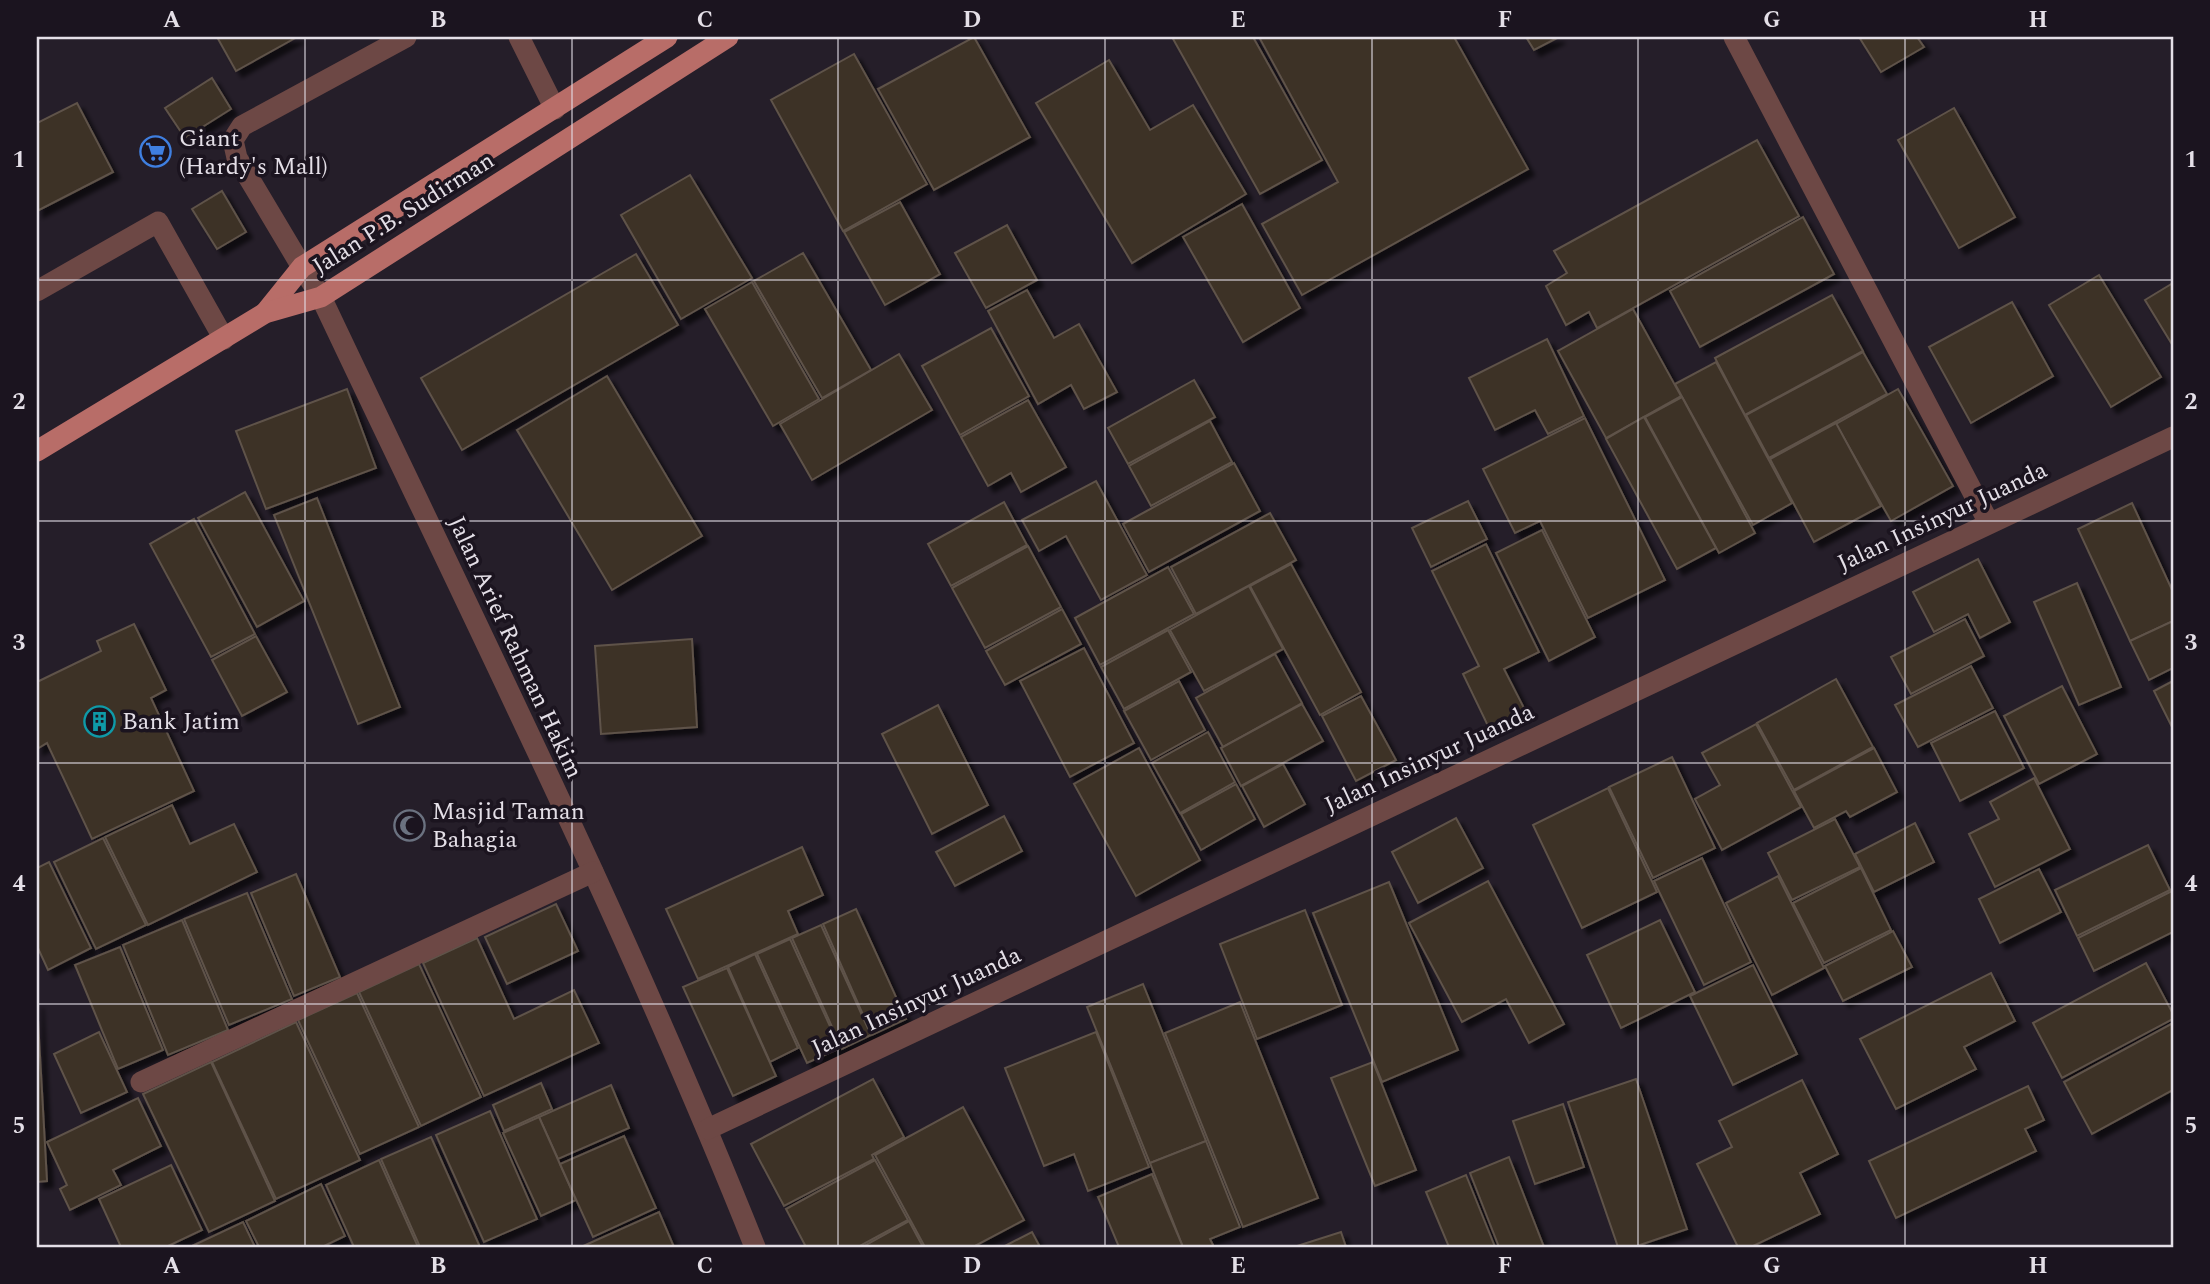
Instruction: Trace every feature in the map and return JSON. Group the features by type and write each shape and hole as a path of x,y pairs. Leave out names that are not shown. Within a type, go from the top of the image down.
{"main road":[{"name":"Jalan P.B. Sudirman","path":"265,313 302,267 667,37"},
{"name":"Jalan P.B. Sudirman","path":"265,313 321,297 729,37"},
{"path":"37,451 265,313"}],"street":[{"name":"Jalan Arief Rahman Hakim","path":"406,37 242,126 233,140 237,158 321,297 593,872 708,1129 755,1247"},
{"path":"519,37 555,109"},
{"path":"1734,37 1989,523"},
{"path":"37,291 158,222 224,339"},
{"name":"Jalan Insinyur Juanda","path":"708,1129 2173,437"},
{"path":"141,1082 593,872"}],"building":[{"path":"217,37 297,37 236,71"},
{"path":"974,37 1030,137 934,190 878,89"},
{"path":"1172,37 1253,37 1322,160 1260,194"},
{"path":"1259,37 1454,37 1528,169 1302,295 1262,224 1338,182"},
{"path":"1526,37 1559,37 1534,50"},
{"path":"1859,37 1917,37 1924,47 1881,72"},
{"path":"854,54 927,184 843,231 771,100"},
{"path":"1109,60 1150,130 1193,105 1246,194 1132,263 1036,103"},
{"path":"212,78 231,109 185,138 165,108"},
{"path":"77,103 113,172 37,211 37,123"},
{"path":"1954,108 2015,217 1959,248 1898,140"},
{"path":"1757,140 1799,216 1597,328 1589,312 1566,325 1546,286 1567,273 1554,251"},
{"path":"690,175 752,278 681,319 621,215"},
{"path":"222,191 246,232 217,249 192,209"},
{"path":"900,202 940,274 885,305 844,232"},
{"path":"1242,204 1300,308 1243,342 1183,237"},
{"path":"1803,217 1834,274 1700,347 1670,291"},
{"path":"1007,225 1037,280 986,308 955,253"},
{"path":"803,253 871,370 822,398 754,281"},
{"path":"636,254 678,325 462,450 421,378"},
{"path":"2099,275 2161,377 2111,407 2049,305"},
{"path":"752,282 819,399 773,426 705,309"},
{"path":"2173,283 2173,346 2145,300"},
{"path":"1027,290 1054,338 1079,324 1117,392 1084,409 1071,385 1038,404 988,311"},
{"path":"1832,295 1863,351 1745,415 1715,358"},
{"path":"2012,302 2053,376 1971,423 1929,347"},
{"path":"1633,309 1681,396 1606,438 1558,351"},
{"path":"991,328 1029,396 960,435 922,366"},
{"path":"1547,339 1584,416 1548,434 1535,410 1495,430 1469,378"},
{"path":"1863,352 1887,394 1769,458 1746,415"},
{"path":"899,354 932,410 812,480 780,424"},
{"path":"1716,362 1792,503 1753,525 1675,384"},
{"path":"607,376 702,536 612,590 517,430"},
{"path":"1194,380 1215,417 1128,464 1108,428"},
{"path":"347,389 376,468 266,509 236,431"},
{"path":"1898,389 1953,486 1891,521 1836,424"},
{"path":"1682,397 1755,533 1719,553 1645,417"},
{"path":"1028,400 1066,467 1021,492 1011,473 988,486 961,437"},
{"path":"1644,417 1716,548 1677,569 1606,439"},
{"path":"1585,418 1665,580 1588,618 1540,521 1515,533 1483,469"},
{"path":"1210,421 1232,462 1151,506 1129,466"},
{"path":"1836,423 1881,506 1814,542 1770,459"},
{"path":"1234,463 1260,511 1149,572 1123,524"},
{"path":"1096,481 1147,575 1101,600 1066,536 1039,551 1022,520"},
{"path":"245,492 304,601 257,627 198,518"},
{"path":"317,498 400,707 358,724 274,515"},
{"path":"1468,501 1487,539 1431,567 1412,528"},
{"path":"1004,502 1027,545 951,586 928,544"},
{"path":"2132,503 2173,592 2173,621 2130,641 2078,529"},
{"path":"1270,513 1296,560 1196,614 1171,567"},
{"path":"194,519 255,634 211,657 150,544"},
{"path":"1542,530 1595,637 1549,661 1496,553"},
{"path":"1486,544 1539,652 1504,669 1525,710 1489,728 1463,674 1479,666 1432,571"},
{"path":"1028,546 1061,607 985,648 952,588"},
{"path":"1978,559 2010,622 1980,638 1968,614 1934,632 1913,592"},
{"path":"1291,564 1361,692 1320,715 1250,586"},
{"path":"1168,567 1194,614 1100,665 1075,618"},
{"path":"2077,583 2121,687 2079,705 2034,602"},
{"path":"1249,586 1283,649 1204,691 1170,630"},
{"path":"1062,609 1081,644 1005,685 986,651"},
{"path":"1965,619 1984,656 1911,694 1891,657"},
{"path":"2173,621 2173,668 2149,680 2130,641"},
{"name":"Bank Jatim","path":"134,624 166,690 151,698 194,791 92,839 47,743 37,749 37,682 101,651 97,641"},
{"path":"1168,630 1191,672 1124,709 1101,667"},
{"path":"256,636 287,692 242,716 212,660"},
{"path":"692,639 697,727 601,734 595,646"},
{"path":"1084,648 1134,743 1070,777 1020,681"},
{"path":"1275,654 1302,703 1223,747 1196,698"},
{"path":"1971,666 1993,708 1918,747 1895,705"},
{"path":"1836,679 1873,747 1794,790 1757,723"},
{"path":"1179,681 1205,730 1151,760 1124,711"},
{"path":"2173,681 2173,729 2154,691"},
{"path":"2062,686 2097,754 2039,784 2004,716"},
{"path":"1361,696 1396,760 1356,781 1322,716"},
{"path":"1302,704 1323,741 1241,786 1221,748"},
{"path":"938,705 988,805 932,834 882,734"},
{"path":"1995,711 2024,768 1960,801 1931,743"},
{"path":"1756,724 1801,807 1722,850 1695,799 1720,785 1702,753"},
{"path":"1208,732 1235,782 1180,813 1152,763"},
{"path":"1139,748 1200,860 1136,896 1074,784"},
{"path":"1874,748 1897,792 1850,817 1846,811 1814,828 1794,791"},
{"path":"1672,757 1715,848 1653,878 1609,787"},
{"path":"1283,764 1305,804 1264,827 1242,786"},
{"path":"2034,778 2070,849 1995,887 1969,834 1999,819 1990,802"},
{"path":"1236,784 1255,819 1201,850 1181,814"},
{"path":"1608,788 1657,892 1582,928 1533,825"},
{"path":"172,805 190,844 234,824 257,872 148,925 105,837"},
{"path":"1004,816 1022,851 955,886 936,852"},
{"path":"1456,818 1483,868 1418,903 1392,852"},
{"path":"1835,819 1860,867 1792,900 1768,853"},
{"path":"1915,823 1934,862 1874,892 1855,854"},
{"path":"103,838 146,925 96,949 54,862"},
{"path":"2148,845 2170,890 2077,936 2055,890"},
{"path":"802,847 823,895 788,911 798,934 698,979 666,909"},
{"path":"1702,858 1751,962 1704,985 1654,881"},
{"path":"49,862 91,948 48,970 37,946 37,868"},
{"path":"1861,868 1891,930 1824,963 1793,903"},
{"path":"2039,869 2061,912 2000,943 1979,899"},
{"path":"296,874 340,977 294,996 251,893"},
{"path":"1778,876 1824,968 1772,995 1726,903"},
{"path":"1488,881 1564,1024 1529,1043 1506,999 1462,1022 1409,923"},
{"path":"1389,882 1458,1050 1382,1082 1313,913"},
{"path":"2172,891 2173,932 2094,971 2078,938"},
{"path":"247,893 292,999 229,1025 184,919"},
{"path":"556,904 578,951 507,984 485,937"},
{"path":"856,909 906,1019 872,1035 823,924"},
{"path":"1305,910 1342,1005 1257,1039 1220,944"},
{"path":"182,920 228,1030 168,1055 123,945"},
{"path":"1660,920 1695,992 1621,1028 1587,955"},
{"path":"821,925 871,1035 842,1049 792,938"},
{"path":"1893,931 1912,967 1843,1001 1825,966"},
{"path":"477,938 514,1019 574,990 599,1043 484,1096 423,963"},
{"path":"790,939 840,1048 807,1063 757,954"},
{"path":"120,947 163,1050 118,1069 75,965"},
{"path":"755,954 798,1048 770,1062 728,967"},
{"path":"2146,963 2173,1014 2173,1019 2062,1078 2033,1023"},
{"path":"419,964 481,1097 421,1126 359,992"},
{"path":"1753,965 1797,1054 1733,1085 1690,996"},
{"path":"727,968 776,1076 733,1096 683,987"},
{"path":"1991,973 2015,1021 1964,1047 1976,1069 1896,1109 1860,1039"},
{"path":"1143,984 1206,1141 1150,1163 1087,1007"},
{"path":"357,993 419,1127 360,1154 298,1020"},
{"path":"37,1002 47,1181 37,1182"},
{"path":"1240,1002 1318,1198 1243,1227 1165,1033"},
{"path":"296,1022 360,1160 276,1199 212,1062"},
{"path":"2173,1023 2173,1090 2092,1134 2064,1082"},
{"path":"99,1032 127,1092 81,1113 54,1054"},
{"path":"1096,1032 1149,1167 1088,1191 1074,1154 1044,1166 1005,1068"},
{"path":"211,1062 275,1201 209,1232 143,1094"},
{"path":"1373,1062 1416,1170 1375,1186 1331,1078"},
{"path":"873,1079 904,1137 872,1155 874,1159 784,1206 751,1144"},
{"path":"1636,1079 1687,1229 1634,1247 1618,1247 1568,1102"},
{"path":"1802,1080 1838,1154 1800,1173 1820,1214 1751,1247 1738,1247 1697,1164 1732,1147 1719,1121"},
{"path":"541,1083 552,1109 504,1131 493,1105"},
{"path":"611,1085 629,1128 558,1159 539,1117"},
{"path":"2028,1086 2044,1120 2025,1129 2036,1151 1896,1218 1869,1161"},
{"path":"138,1098 161,1146 113,1170 121,1185 70,1210 60,1189 67,1185 47,1142"},
{"path":"1563,1104 1584,1167 1535,1184 1513,1121"},
{"path":"963,1107 1024,1220 973,1247 925,1247 875,1155"},
{"path":"490,1111 537,1219 484,1242 436,1135"},
{"path":"539,1117 576,1200 541,1216 503,1133"},
{"path":"624,1136 656,1208 593,1237 560,1164"},
{"path":"431,1137 480,1247 420,1247 381,1159"},
{"path":"1206,1141 1240,1227 1210,1239 1214,1247 1183,1247 1150,1163"},
{"path":"1509,1157 1544,1247 1499,1247 1470,1173"},
{"path":"379,1160 418,1247 354,1247 326,1185"},
{"path":"875,1160 908,1220 858,1247 806,1247 786,1209"},
{"path":"171,1165 202,1230 166,1247 121,1247 99,1199"},
{"path":"1152,1174 1183,1247 1119,1247 1098,1197"},
{"path":"1466,1175 1495,1247 1449,1247 1426,1192"},
{"path":"321,1184 345,1236 322,1247 259,1247 246,1221"},
{"path":"659,1212 674,1247 581,1247"},
{"path":"909,1221 923,1247 862,1247"},
{"path":"243,1222 255,1247 190,1247"},
{"path":"1032,1232 1040,1247 1003,1247"},
{"path":"1341,1232 1346,1247 1294,1247"}],"place":[{"name":"Giant (Hardy's Mall)","path":"156,152"},
{"name":"Bank Jatim","path":"99,721"},
{"name":"Masjid Taman Bahagia","path":"409,825"}]}
